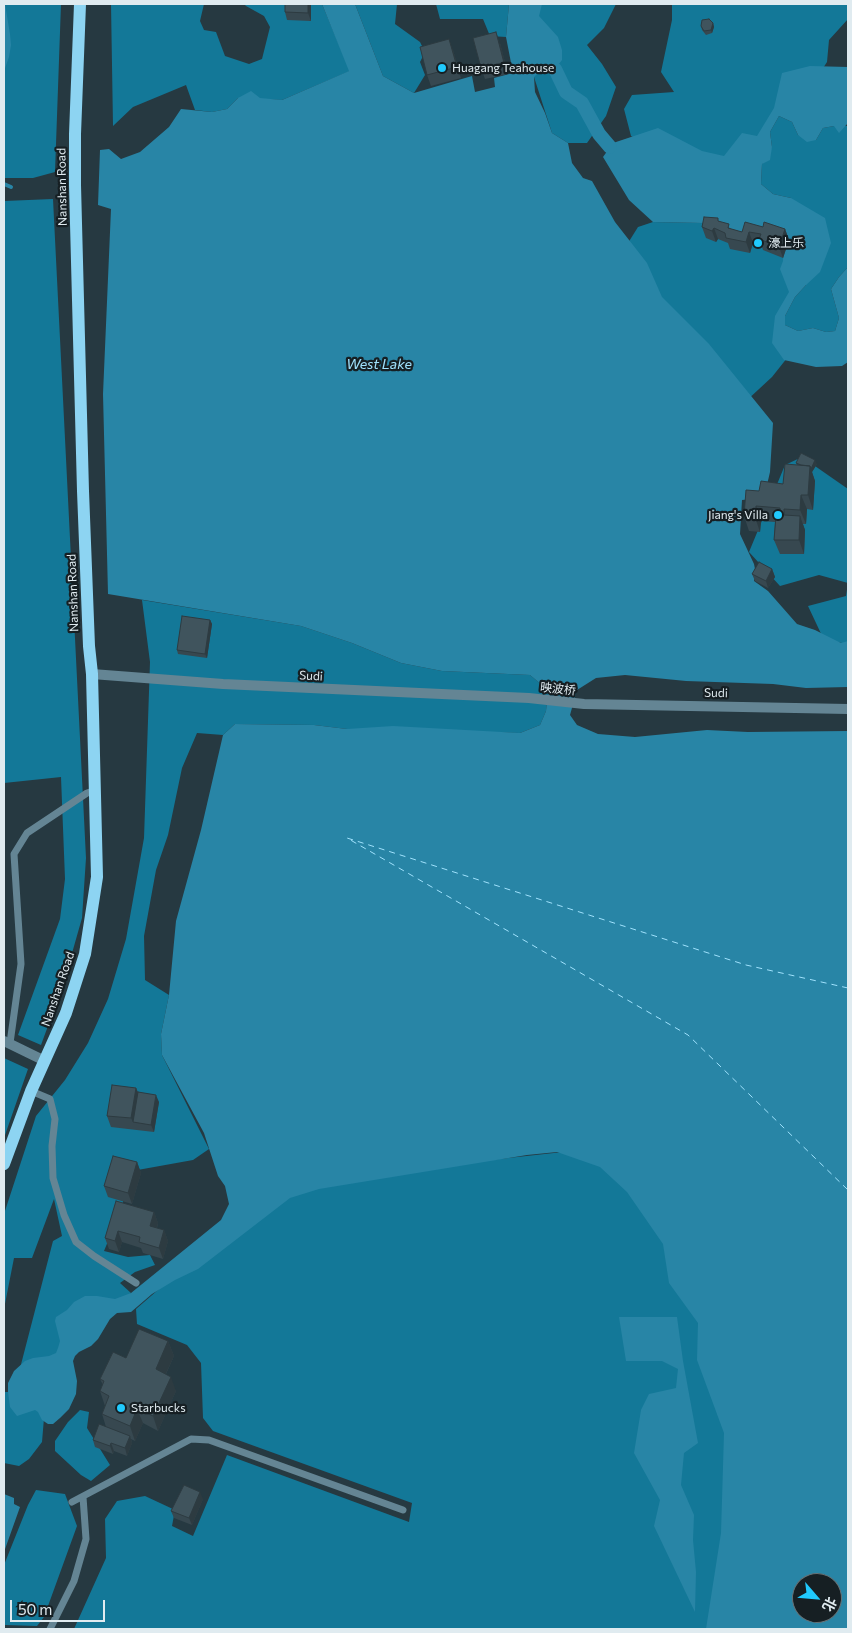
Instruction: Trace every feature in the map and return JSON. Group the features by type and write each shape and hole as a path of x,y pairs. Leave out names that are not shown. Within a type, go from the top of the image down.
{"main road":[{"name":"Nanshan Road","path":"4,1164 31,1091 66,1013 86,954 97,876 92,674 89,646 83,491 75,134 80,4"}],"street":[{"name":"Sudi","path":"92,674 223,684 529,698"},
{"name":"映波桥","path":"529,698 584,704"},
{"name":"Sudi","path":"584,704 848,709"},
{"path":"7,1042 45,1061"}],"lane":[{"path":"7,1042 21,964 14,854 27,833 87,792 96,790"},
{"path":"31,1091 50,1099 55,1119 52,1146 53,1178 64,1215 76,1242 101,1261 136,1283"},
{"path":"72,1502 191,1439 209,1440 403,1510"},
{"path":"50,1629 74,1581 86,1539 83,1497"}],"shaded area":[{"path":"4,4 61,4 55,172 33,178 4,178"},
{"path":"111,4 204,4 200,21 204,30 216,32 225,56 249,64 262,59 270,27 264,16 244,4 288,4 310,21 311,4 322,4 350,71 282,100 238,98 227,109 212,112 195,110 186,85 133,107 113,126"},
{"path":"355,4 397,4 395,24 420,42 425,52 420,62 425,75 414,93 383,76"},
{"path":"436,4 509,4 506,37 490,36 483,19 440,19"},
{"path":"532,4 616,4 604,28 587,45 602,64 616,87 606,116 587,143 568,143 552,133 534,77"},
{"path":"672,4 848,4 848,19 829,40 827,62 816,79 787,103 733,166 695,172 631,136 624,109 632,95 674,92 661,72 672,20"},
{"path":"779,116 792,122 798,135 816,140 823,128 847,126 848,123 848,267 831,289 839,318 835,331 826,332 813,328 798,331 785,325 785,316 795,297 806,285 791,198 773,194 761,184 762,164 772,147 770,132"},
{"path":"53,199 86,858 82,918 63,985 41,1045 18,1035 60,919 65,879 61,777 4,783 4,201"},
{"path":"653,222 702,223 742,241 786,241 797,292 778,316 795,348 772,377 745,402 660,302 628,243 638,227"},
{"path":"802,457 848,489 848,583 819,575 780,586 749,552 785,465"},
{"path":"848,583 848,644 824,640 808,606 846,596"},
{"path":"142,600 301,626 352,643 401,663 442,671 530,675 548,690 546,711 540,725 520,733 235,724 223,735 197,733 182,768 168,835 156,870 144,936 145,980 169,995 161,1034 162,1055 209,1149 193,1160 132,1171 120,1212 104,1251 128,1257 150,1255 155,1265 135,1272 120,1283 131,1293 52,1369 18,1376 53,1241 62,1236 54,1199 32,1258 14,1258 4,1309 4,1214 36,1116 65,1080 88,1043 108,999 126,939 144,838 150,662"},
{"path":"4,1058 28,1069 4,1138"},
{"path":"581,1150 610,1160 674,1256 730,1405 717,1629 74,1629 106,1558 105,1519 117,1501 145,1496 175,1510 172,1526 193,1536 227,1455 409,1522 412,1503 213,1431 203,1418 201,1363 187,1345 137,1324 136,1309 189,1263 290,1182"},
{"path":"4,1392 8,1392 15,1400 45,1406 42,1442 29,1459 19,1466 4,1463"},
{"path":"80,1410 89,1412 87,1428 110,1465 91,1481 81,1475 55,1451 55,1441 68,1422"},
{"path":"36,1490 65,1494 77,1526 44,1617 37,1626 5,1625 4,1565"}],"water":[{"path":"4,4 11,45 4,71"},
{"name":"West Lake","path":"322,4 355,4 383,76 414,93 472,76 475,92 495,87 494,78 513,73 506,37 509,4 542,4 539,16 558,37 562,50 562,60 555,69 541,70 534,77 535,92 552,133 568,143 572,163 583,178 592,181 615,222 647,263 662,297 709,344 773,423 770,472 764,498 742,500 740,534 754,564 754,581 768,591 797,624 815,630 841,643 848,641 848,687 806,688 773,684 686,681 625,675 596,678 577,690 570,715 577,725 598,734 635,737 707,730 748,732 848,731 848,1629 706,1629 721,1533 724,1433 697,1360 698,1323 669,1283 663,1244 627,1192 600,1167 557,1152 527,1155 319,1189 290,1198 198,1269 152,1294 131,1312 117,1313 110,1319 98,1339 75,1356 73,1361 77,1381 76,1394 69,1409 53,1424 48,1424 42,1420 35,1410 17,1416 10,1407 8,1383 14,1371 25,1361 56,1353 60,1341 55,1321 56,1317 67,1310 74,1302 85,1296 115,1299 131,1293 221,1220 229,1204 225,1186 218,1176 204,1133 162,1055 161,1034 169,995 176,921 201,830 223,735 235,724 314,725 347,729 393,726 520,733 540,725 546,711 548,690 530,675 442,671 401,663 352,643 301,626 108,594 103,394 111,209 98,205 100,150 109,149 121,159 140,152 169,127 181,109 212,112 227,109 238,98 251,91 260,98 282,100 349,71"},
{"path":"810,66 848,67 848,123 839,133 834,126 823,128 816,140 807,142 798,135 792,122 779,116 770,132 772,147 770,160 762,164 761,184 773,194 791,198 825,218 831,243 820,272 795,297 785,316 785,325 798,331 813,328 826,332 835,331 839,318 831,289 848,267 848,362 842,366 816,367 784,360 772,343 775,316 789,292 780,269 783,261 784,241 746,234 742,241 702,223 653,222 629,200 603,157 613,143 658,128 702,151 724,156 742,133 757,136 774,108 782,73"},
{"path":"619,1317 677,1317 698,1443 684,1453 681,1485 694,1515 695,1612 654,1526 660,1500 634,1453 641,1410 649,1394 676,1388 678,1369 662,1361 626,1361"},
{"path":"4,1494 14,1498 14,1504 20,1507 4,1552"}],"building":[{"path":"285,4 308,4 308,13 285,12"},
{"path":"709,19 713,23 711,30 704,31 701,26 702,20"},
{"path":"496,32 504,63 481,68 473,38"},
{"path":"449,39 457,67 427,75 420,47"},
{"path":"704,217 718,218 718,221 729,224 728,228 742,232 745,222 763,227 764,222 785,229 779,247 759,239 761,234 749,232 746,242 726,238 725,233 714,228 712,231 702,227"},
{"path":"801,453 815,460 811,469 810,466 796,463"},
{"path":"785,464 810,466 808,495 801,495 800,510 784,509 784,515 800,516 799,540 774,540 776,516 780,516 780,508 756,506 755,517 744,516 746,490 759,491 761,481 783,484"},
{"path":"759,562 772,569 766,581 752,574"},
{"path":"182,616 210,620 205,654 177,650"},
{"path":"112,1085 136,1088 131,1118 107,1116"},
{"path":"138,1092 156,1095 151,1125 133,1122"},
{"path":"113,1156 137,1162 128,1193 104,1186"},
{"path":"116,1201 154,1212 150,1226 164,1230 159,1248 139,1242 140,1237 118,1231 115,1241 105,1238"},
{"path":"139,1329 168,1341 156,1369 171,1377 153,1416 137,1409 130,1426 102,1414 109,1396 100,1391 104,1381 100,1379 113,1352 126,1358"},
{"path":"99,1424 130,1436 125,1448 111,1443 110,1446 93,1440"},
{"path":"184,1485 200,1492 189,1518 171,1511"}],"waterway":[{"path":"555,69 566,92 582,103 599,134 610,147"},
{"path":"4,184 11,187"}],"ferry route":[{"path":"848,988 746,965 347,838 688,1035 848,1190"}],"place":[{"name":"Huagang Teahouse","path":"442,68"},
{"name":"濠上乐","path":"758,243"},
{"name":"Jiang's Villa","path":"778,515"},
{"name":"Starbucks","path":"121,1408"}]}
